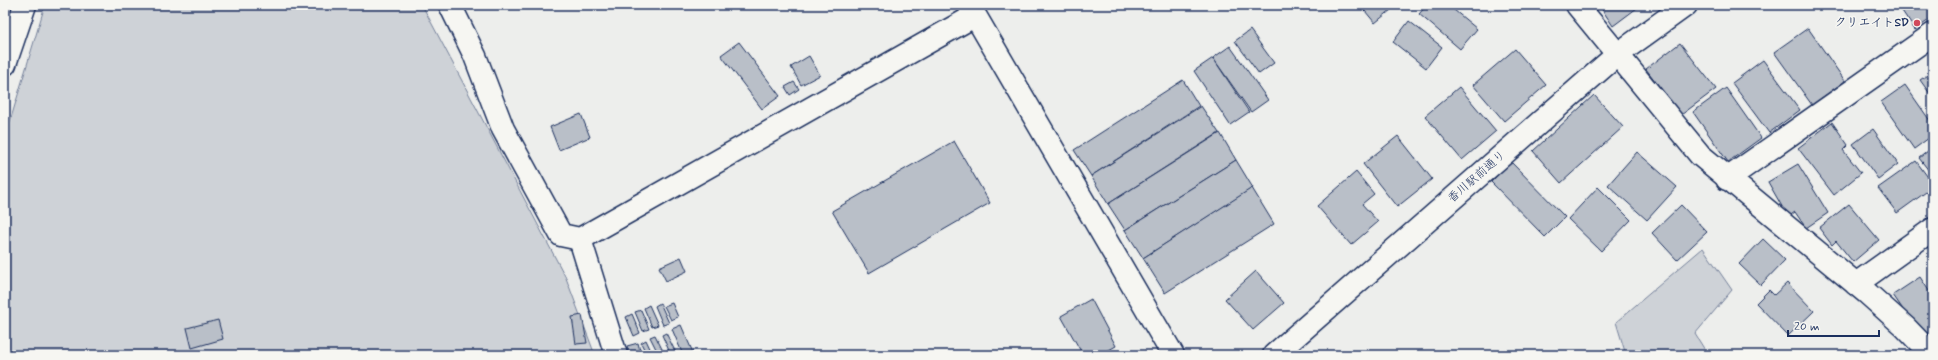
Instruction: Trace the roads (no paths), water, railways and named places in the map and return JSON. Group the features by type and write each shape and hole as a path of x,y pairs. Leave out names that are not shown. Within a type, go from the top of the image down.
{"street":[{"path":"5,64 25,5"},
{"path":"450,5 475,56 503,129 561,235 580,239 972,11 1168,353"},
{"path":"1577,5 1700,155 1727,179 1856,284 1905,327 1932,355"},
{"name":"香川駅前通り","path":"1274,355 1618,54 1686,5"},
{"path":"1727,179 1933,34"},
{"path":"1856,284 1933,229"},
{"path":"580,239 616,355"}],"place":[{"name":"クリエイトSD","path":"1917,23"}]}
